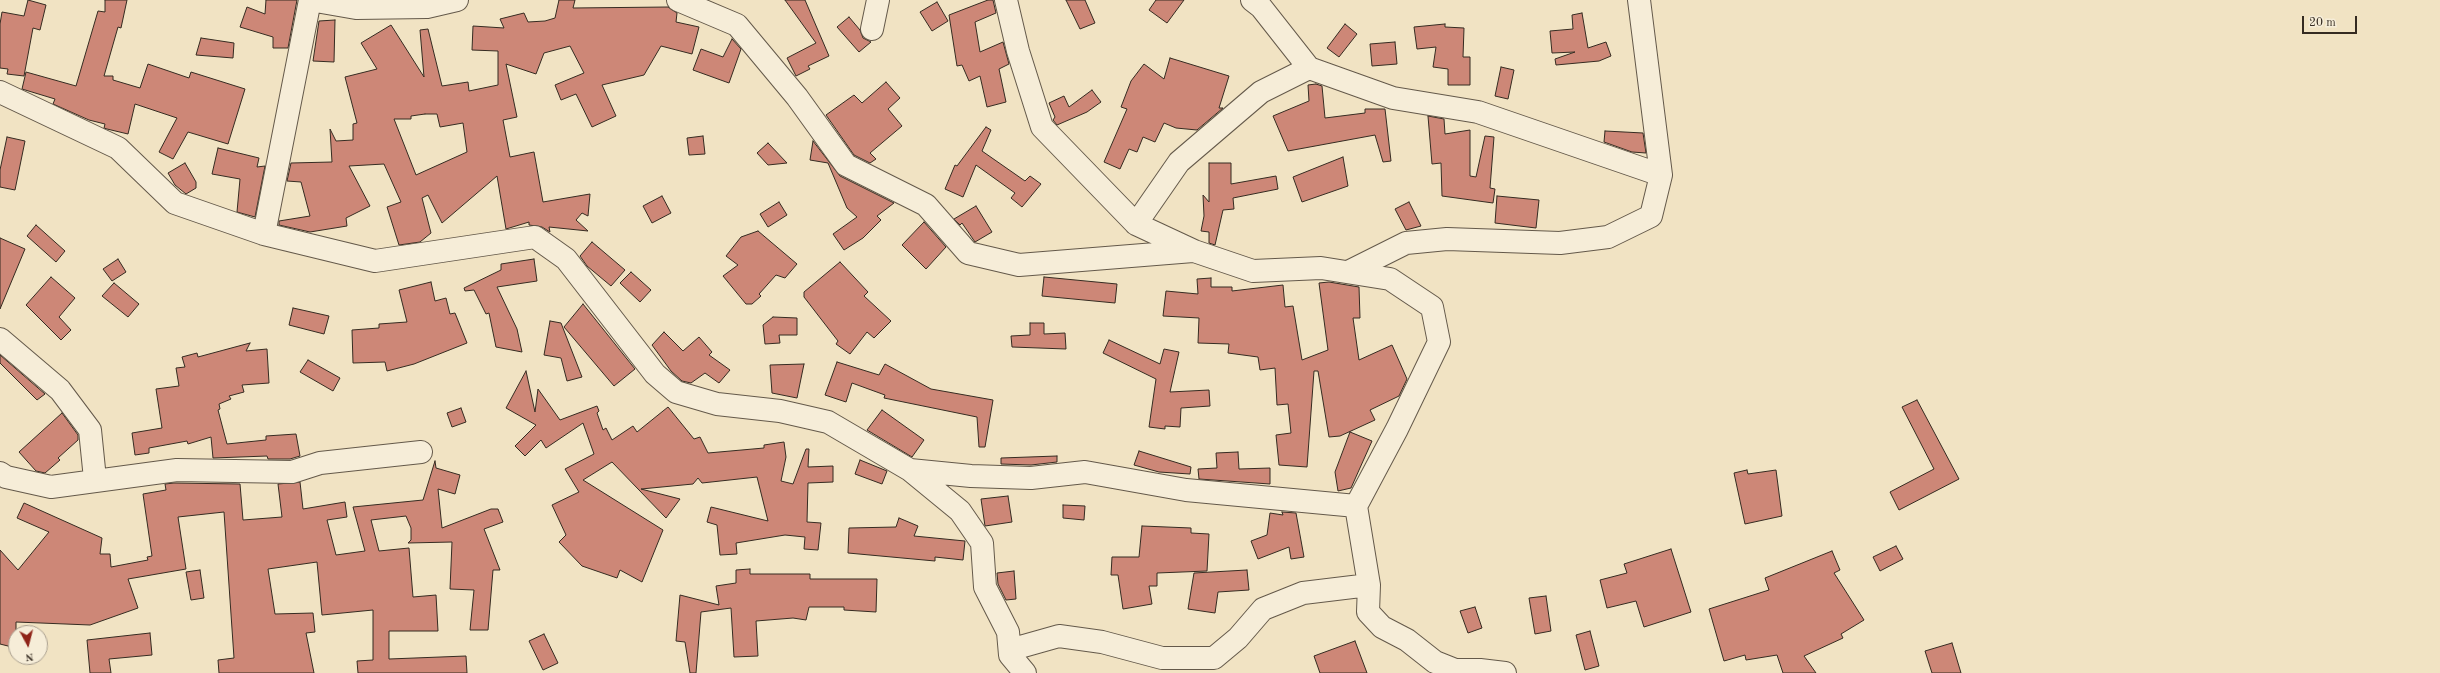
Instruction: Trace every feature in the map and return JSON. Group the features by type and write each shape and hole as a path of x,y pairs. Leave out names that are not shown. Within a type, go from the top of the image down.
{"street":[{"path":"264,234 310,0 356,8 427,7 457,0"},
{"path":"678,0 737,25 797,97 846,164 926,205 968,253 1019,265 1194,251"},
{"path":"872,29 878,0"},
{"path":"1006,0 1018,51 1042,127 1136,224 1194,251 1253,271 1322,268 1390,278 1432,307 1439,342 1397,429 1356,506 1369,585 1368,612 1382,627 1407,640 1434,662 1453,672 1480,670 1505,673"},
{"path":"1252,0 1261,7 1309,68 1393,98 1478,112 1661,175"},
{"path":"1348,272 1406,243 1447,240 1560,243 1608,237 1651,216 1661,175 1639,0"},
{"path":"1136,224 1179,162 1261,92 1309,68"},
{"path":"0,92 118,148 176,203 264,234 375,261 535,237 566,259 655,374 676,392 717,404 780,411 828,422 910,470 960,511 982,543 985,587 1008,632 1010,655 1025,673"},
{"path":"0,340 60,390 90,430 95,479"},
{"path":"0,473 6,476 51,487 95,479 177,470 292,472 320,463 421,452"},
{"path":"910,470 971,476 1031,478 1085,472 1186,490 1356,506"},
{"path":"1010,655 1020,647 1059,636 1102,642 1162,658 1214,658 1238,638 1264,609 1302,593 1369,585"}],"building":[{"path":"28,0 46,5 40,30 33,28 24,76 7,74 8,69 0,68 0,24 2,12 24,16"},
{"path":"105,0 127,0 121,28 118,27 104,76 113,76 113,80 140,88 148,64 189,78 191,72 245,89 228,144 188,132 173,159 159,152 177,118 135,104 128,134 104,128 105,124 89,120 53,104 55,99 22,89 26,72 76,86 98,11 105,12"},
{"path":"266,0 297,0 288,48 273,48 273,37 240,27 247,7 265,14"},
{"path":"559,0 575,0 573,8 668,7 677,13 676,22 699,27 692,54 661,46 644,75 602,85 616,116 592,127 576,94 561,100 555,85 584,73 570,46 544,53 536,74 506,64 517,117 503,120 510,157 534,152 543,202 590,194 588,216 582,213 576,220 588,231 549,227 550,232 542,227 529,225 529,222 506,229 497,176 442,223 428,195 422,198 431,233 420,242 399,245 387,207 401,202 384,164 349,166 370,206 346,218 347,226 310,232 279,225 279,221 310,216 301,182 287,181 291,163 332,162 330,129 336,141 353,140 353,124 357,123 345,77 377,69 361,43 391,25 424,77 420,30 428,29 442,86 468,82 469,91 498,85 498,51 472,50 473,26 504,28 500,19 524,13 528,22 545,21 555,18","holes":["437,114 440,127 463,123 467,152 416,175 394,119 411,119 411,116"]},
{"path":"785,0 805,0 829,56 808,66 810,69 796,76 787,58 816,43"},
{"path":"988,0 993,0 996,13 975,22 980,52 1003,42 1009,64 999,69 1006,102 987,107 980,76 969,81 962,65 957,66 949,15"},
{"path":"1066,0 1085,0 1095,23 1080,29"},
{"path":"1156,0 1184,0 1167,23 1149,10"},
{"path":"937,2 948,21 932,31 920,12"},
{"path":"1582,13 1588,48 1606,42 1611,56 1599,61 1556,65 1555,59 1575,52 1552,53 1550,31 1573,29 1572,15"},
{"path":"849,17 860,30 863,38 871,42 859,52 837,27"},
{"path":"335,20 334,62 313,61 319,21"},
{"path":"1345,24 1357,34 1339,57 1327,48"},
{"path":"1445,24 1445,27 1464,28 1463,57 1470,57 1470,85 1448,85 1448,69 1433,67 1436,47 1417,49 1414,27"},
{"path":"201,38 234,43 233,58 196,55"},
{"path":"732,39 741,49 729,83 693,70 701,49 723,57"},
{"path":"1395,42 1397,64 1372,66 1370,44"},
{"path":"1170,58 1229,76 1219,108 1223,108 1197,130 1176,128 1164,123 1155,142 1143,137 1137,152 1129,149 1120,169 1104,162 1127,109 1121,107 1131,81 1144,64 1164,79"},
{"path":"1501,67 1514,70 1508,99 1495,96"},
{"path":"886,82 900,98 888,109 902,126 870,153 876,159 870,163 854,155 826,115 854,95 862,103"},
{"path":"1316,84 1322,86 1325,118 1365,113 1365,109 1385,109 1391,161 1383,162 1375,135 1288,151 1273,116 1309,101 1308,85"},
{"path":"1092,90 1101,102 1087,112 1057,125 1053,120 1055,117 1049,103 1064,96 1069,107"},
{"path":"1428,116 1444,119 1445,134 1470,130 1470,176 1476,177 1485,136 1494,137 1490,188 1495,189 1493,203 1442,196 1441,163 1432,164"},
{"path":"986,127 991,130 982,151 1025,181 1030,176 1041,184 1022,207 1011,198 1015,193 976,165 963,197 945,189 955,165 957,166"},
{"path":"1605,131 1643,133 1646,153 1632,152 1604,142"},
{"path":"703,136 705,154 689,155 687,138"},
{"path":"7,137 25,141 15,190 0,187 0,170"},
{"path":"813,141 840,176 894,203 877,216 881,220 863,238 844,250 833,234 857,217 847,208 828,163 810,160"},
{"path":"768,143 787,163 768,165 757,153"},
{"path":"218,148 259,158 257,167 265,166 255,217 237,212 240,179 212,174"},
{"path":"1343,157 1348,186 1302,202 1293,177"},
{"path":"185,163 196,182 196,188 186,194 175,185 168,173"},
{"path":"1209,163 1231,163 1231,184 1276,176 1278,189 1233,198 1234,209 1223,210 1215,245 1209,243 1209,232 1201,231 1204,216 1203,195 1209,202"},
{"path":"662,196 671,213 652,223 643,206"},
{"path":"1497,196 1539,200 1536,228 1495,223"},
{"path":"779,202 787,215 768,227 760,214"},
{"path":"1409,202 1421,226 1406,230 1395,209"},
{"path":"976,206 992,232 975,242 962,223 960,225 954,219"},
{"path":"924,222 946,247 926,269 902,245"},
{"path":"36,225 65,251 56,262 27,236"},
{"path":"758,231 797,264 785,278 776,275 759,294 761,296 752,304 746,304 723,276 738,265 726,256 741,237"},
{"path":"0,238 25,249 0,309"},
{"path":"592,242 625,270 611,286 587,266 580,256"},
{"path":"118,259 126,272 112,281 103,269"},
{"path":"534,259 537,281 497,287 517,329 522,352 496,347 489,313 486,314 474,290 465,291 464,288 501,270 501,264"},
{"path":"840,262 868,292 864,296 891,321 874,338 867,332 850,354 836,344 838,341 804,297 804,292"},
{"path":"631,272 651,290 640,302 620,283"},
{"path":"51,277 75,298 59,317 71,330 61,340 26,305"},
{"path":"1044,277 1117,284 1115,303 1042,296"},
{"path":"1211,278 1211,287 1232,287 1232,291 1283,285 1285,307 1293,306 1302,360 1328,350 1319,283 1329,282 1359,287 1360,318 1353,318 1359,360 1392,345 1407,379 1399,396 1370,410 1375,420 1340,436 1329,437 1318,371 1314,371 1307,467 1279,465 1276,435 1291,433 1288,404 1277,405 1275,368 1260,370 1258,357 1228,353 1229,344 1198,343 1199,318 1163,316 1166,291 1198,294 1197,279"},
{"path":"431,282 435,301 446,298 450,314 455,313 467,343 414,364 387,371 385,362 353,363 352,330 379,328 379,324 407,322 399,290"},
{"path":"114,283 139,304 128,317 102,296"},
{"path":"583,304 635,369 614,386 564,327"},
{"path":"293,308 329,316 324,334 289,325"},
{"path":"773,317 797,318 797,335 779,335 780,343 765,344 763,325"},
{"path":"550,321 561,323 582,377 567,381 561,358 544,355"},
{"path":"1030,323 1044,323 1044,334 1065,333 1066,349 1012,347 1011,336 1030,335"},
{"path":"664,332 683,351 699,337 712,352 709,355 730,370 719,383 705,373 691,383 682,381 671,371 652,345"},
{"path":"1109,340 1160,364 1164,349 1179,352 1170,392 1209,390 1210,406 1181,408 1180,427 1165,426 1165,429 1149,427 1156,379 1103,353"},
{"path":"250,343 246,351 267,349 269,383 242,385 244,392 229,396 231,399 219,404 220,409 218,410 227,444 266,440 266,436 296,434 300,456 290,459 268,459 267,456 213,458 211,437 188,444 187,441 149,448 149,453 135,455 132,433 162,428 156,389 179,386 176,368 185,367 182,357 197,353 198,357"},
{"path":"0,355 45,394 37,400 0,363"},
{"path":"308,360 340,378 333,391 300,372"},
{"path":"837,362 879,375 885,364 931,389 993,400 985,447 979,447 977,417 884,398 885,395 852,383 846,402 825,395"},
{"path":"804,364 797,398 772,393 770,365"},
{"path":"526,371 535,412 538,389 560,420 597,406 599,411 597,413 603,430 606,428 612,440 633,426 637,432 668,407 694,439 700,437 708,453 764,448 764,445 784,442 786,457 781,481 793,484 806,449 809,449 808,467 833,466 833,482 808,483 807,522 821,523 818,550 804,549 805,537 785,535 736,543 737,554 720,555 717,525 707,522 711,507 768,521 757,477 702,483 698,478 693,484 641,489 680,499 666,518 612,462 583,480 663,530 642,582 620,570 617,578 582,566 559,542 566,535 552,505 579,492 565,469 594,454 583,423 546,448 541,440 525,456 515,446 536,425 506,408"},
{"path":"1917,400 1959,479 1899,510 1890,492 1934,469 1902,407"},
{"path":"461,408 466,422 452,427 447,413"},
{"path":"882,410 924,440 912,457 867,430"},
{"path":"62,413 78,435 78,440 58,458 60,460 45,473 36,471 19,452"},
{"path":"1350,432 1372,441 1351,488 1338,491 1335,472"},
{"path":"1139,451 1191,467 1190,474 1159,472 1134,465"},
{"path":"1238,452 1239,469 1270,468 1270,484 1199,479 1198,469 1217,468 1216,453"},
{"path":"1057,456 1057,462 1031,465 1001,464 1001,458"},
{"path":"860,460 887,471 882,484 855,474"},
{"path":"435,461 436,468 460,475 455,494 438,489 442,528 491,509 498,509 503,522 484,529 500,570 493,570 488,630 470,630 474,590 450,589 452,542 408,543 411,540 411,528 406,516 371,520 379,551 409,548 413,597 436,595 438,631 389,631 389,659 466,656 467,673 358,673 357,661 373,660 373,610 322,615 317,562 268,569 275,614 313,613 315,632 306,633 314,673 219,673 218,660 234,658 224,512 178,517 186,569 128,579 138,608 90,625 16,622 16,625 8,625 8,646 0,644 0,550 18,570 49,532 17,518 24,503 102,538 100,554 110,554 111,567 148,560 147,557 152,556 143,494 166,490 165,484 240,484 243,520 282,517 278,484 300,482 303,509 345,502 347,517 327,520 336,555 365,551 353,507 423,500"},
{"path":"1747,470 1748,474 1776,470 1782,516 1745,524 1734,473"},
{"path":"1008,496 1012,522 985,526 981,499"},
{"path":"1063,505 1085,506 1084,520 1063,518"},
{"path":"1282,512 1296,513 1304,557 1291,559 1289,547 1258,559 1251,541 1267,535 1270,513 1283,515"},
{"path":"899,518 918,526 914,536 965,541 963,560 935,557 935,561 848,553 849,528 896,527"},
{"path":"1142,526 1191,528 1191,533 1209,534 1207,571 1157,573 1157,586 1149,586 1152,604 1123,609 1118,575 1111,575 1112,557 1139,557"},
{"path":"1896,546 1903,559 1880,571 1873,557"},
{"path":"1671,549 1691,612 1644,627 1636,601 1607,608 1600,580 1627,573 1624,564"},
{"path":"1832,551 1840,570 1834,573 1864,620 1841,634 1843,638 1804,656 1816,673 1783,673 1777,655 1746,660 1745,655 1724,661 1709,609 1769,590 1765,578"},
{"path":"750,569 750,574 810,574 810,579 877,579 876,612 844,610 844,607 809,607 806,620 793,618 756,621 758,656 734,657 731,608 701,612 696,673 690,673 685,642 676,641 680,595 719,605 716,586 736,583 736,570"},
{"path":"200,570 204,598 191,600 186,572"},
{"path":"1247,570 1249,590 1218,592 1215,613 1188,609 1194,573"},
{"path":"1014,571 1016,599 1006,600 998,584 997,573"},
{"path":"1546,596 1551,631 1535,634 1529,598"},
{"path":"1475,607 1482,628 1468,633 1460,611"},
{"path":"1590,631 1599,666 1585,670 1576,635"},
{"path":"150,633 152,655 109,659 111,673 90,673 87,640"},
{"path":"544,634 558,663 543,670 529,641"},
{"path":"1355,641 1367,673 1320,673 1314,656"},
{"path":"1952,643 1961,673 1932,673 1925,651"}]}
